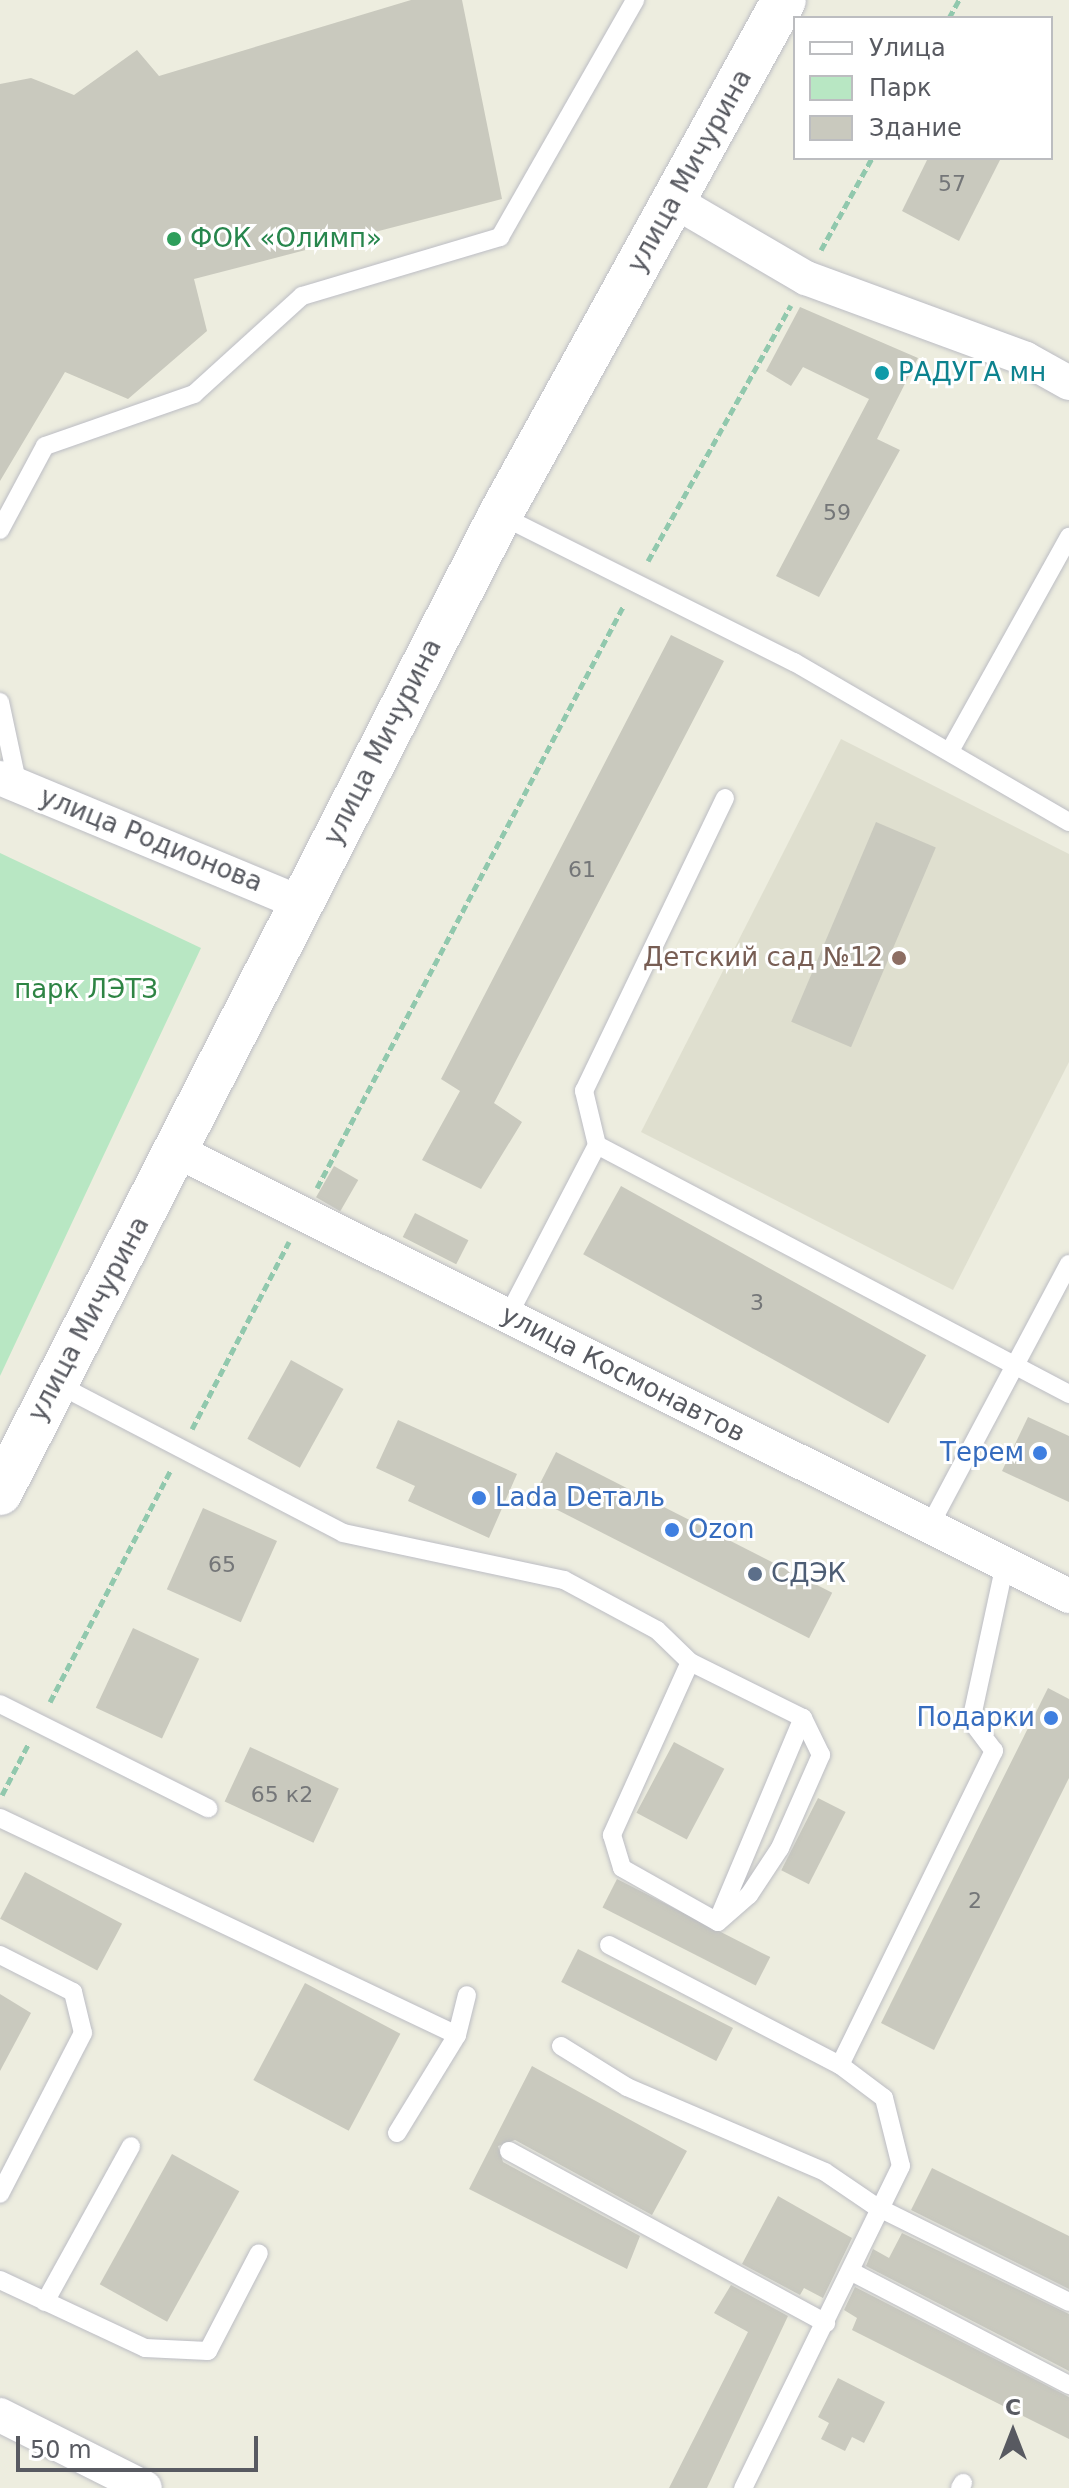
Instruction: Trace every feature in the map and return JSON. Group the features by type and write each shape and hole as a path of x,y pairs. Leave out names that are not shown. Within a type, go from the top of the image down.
{"main road":[{"name":"улица Мичурина","path":"0,1493 54,1382 177,1151 500,515 784,0"}],"street":[{"path":"674,201 806,278 1026,359 1069,383"},
{"name":"улица Родионова","path":"9,782 301,903"},
{"name":"улица Космонавтов","path":"177,1151 1069,1596"},
{"path":"0,2415 145,2488"}],"lane":[{"path":"0,530 45,446 194,394 302,296 500,237 635,0"},
{"path":"500,515 951,749 1069,822"},
{"path":"951,749 1069,537"},
{"path":"0,702 9,782"},
{"path":"508,1316 597,1145 584,1091 725,798"},
{"path":"597,1145 1069,1394"},
{"path":"929,1527 1012,1365 1069,1264"},
{"path":"54,1382 343,1533 447,1549 564,1580 657,1630 690,1662 803,1718 821,1755 810,1787 749,1895 718,1922"},
{"path":"840,2065 994,1751 971,1721 1005,1564"},
{"path":"690,1662 612,1835 622,1868 718,1922"},
{"path":"0,1704 208,1808"},
{"path":"718,1922 803,1718"},
{"path":"0,1818 457,2035"},
{"path":"609,1945 840,2065 884,2098 901,2166 875,2206 852,2272 743,2488"},
{"path":"0,1955 73,1992 83,2033 0,2194"},
{"path":"397,2133 457,2035 467,1995"},
{"path":"561,2046 627,2087 825,2172 875,2206 1069,2302"},
{"path":"45,2302 131,2146"},
{"path":"509,2151 826,2323"},
{"path":"0,2280 145,2348 208,2351 259,2253"},
{"path":"852,2272 1069,2385"}],"path":[{"path":"0,1799 303,1214 635,585 871,160"}],"shaded area":[{"name":"Детский сад №12","path":"841,739 1069,854 1069,1062 953,1290 641,1132"}],"green space":[{"name":"парк ЛЭТЗ","path":"0,853 201,948 0,1376"}],"building":[{"name":"ФОК «Олимп»","path":"411,0 462,0 502,199 194,279 207,331 128,399 65,372 0,481 0,84 31,78 74,95 137,50 159,76"},
{"path":"927,160 1000,160 959,241 902,211"},
{"path":"800,307 918,358 877,439 900,450 819,597 776,576 869,399 803,367 791,386 766,371"},
{"path":"671,635 724,661 494,1103 522,1122 481,1189 422,1160 460,1091 441,1079"},
{"path":"876,822 936,847 851,1047 791,1022"},
{"path":"334,1166 358,1180 340,1211 316,1197"},
{"path":"621,1186 926,1355 888,1423 583,1254"},
{"path":"415,1213 468,1240 456,1264 403,1237"},
{"path":"291,1360 343,1389 300,1468 247,1439"},
{"name":"Терем","path":"1028,1417 1069,1436 1069,1502 1002,1471"},
{"path":"398,1420 517,1474 489,1538 408,1501 415,1486 376,1468"},
{"path":"556,1452 832,1593 809,1638 533,1497"},
{"path":"203,1508 277,1541 241,1622 167,1589"},
{"path":"133,1628 199,1659 162,1739 96,1708"},
{"path":"1048,1688 1069,1699 1069,1778 934,2050 881,2023"},
{"path":"674,1742 724,1769 687,1839 636,1813"},
{"path":"250,1747 339,1788 313,1843 225,1801"},
{"path":"818,1798 846,1812 809,1884 781,1870"},
{"path":"25,1872 122,1924 97,1970 0,1919"},
{"path":"617,1879 770,1957 756,1986 602,1908"},
{"path":"578,1949 733,2028 716,2061 561,1982"},
{"path":"305,1983 400,2034 349,2131 253,2080"},
{"path":"0,1994 31,2013 0,2071"},
{"path":"532,2066 687,2151 652,2215 515,2140 498,2146 503,2162 640,2236 627,2269 469,2189"},
{"path":"172,2154 239,2191 167,2322 100,2284"},
{"path":"932,2168 1069,2236 1069,2289 911,2210"},
{"path":"778,2196 852,2238 823,2298 804,2288 800,2295 742,2264"},
{"path":"902,2233 1069,2314 1069,2371 866,2266 873,2249 889,2258"},
{"path":"731,2285 788,2316 707,2488 669,2488 748,2332 714,2313"},
{"path":"855,2287 1069,2397 1069,2439 852,2330 857,2318 844,2310"},
{"path":"838,2378 885,2402 864,2443 852,2437 845,2451 821,2439 829,2423 818,2417"}],"place":[{"name":"ФОК «Олимп»","path":"174,239"},
{"name":"РАДУГА мн","path":"882,373"},
{"name":"Детский сад №12","path":"899,958"},
{"name":"Терем","path":"1040,1453"},
{"name":"Lada Dеталь","path":"479,1498"},
{"name":"Ozon","path":"672,1530"},
{"name":"СДЭК","path":"755,1574"},
{"name":"Подарки","path":"1051,1718"}]}
